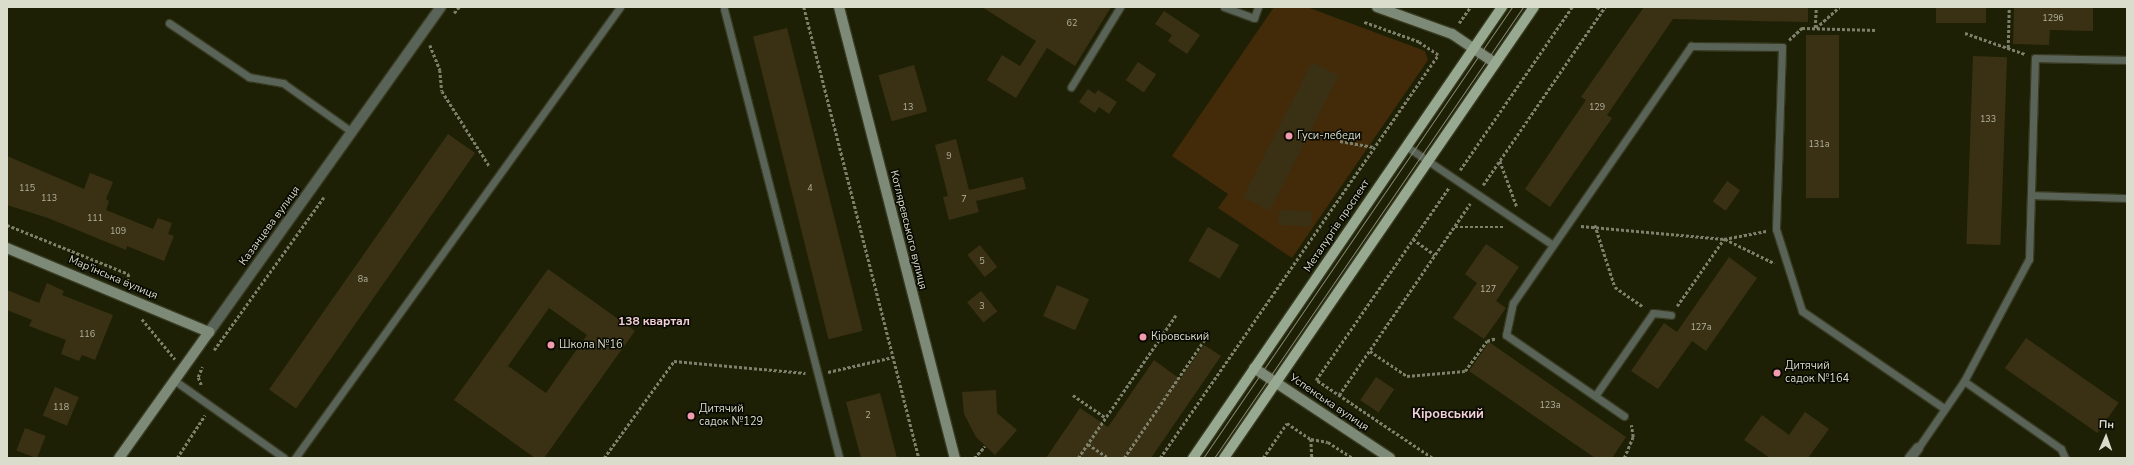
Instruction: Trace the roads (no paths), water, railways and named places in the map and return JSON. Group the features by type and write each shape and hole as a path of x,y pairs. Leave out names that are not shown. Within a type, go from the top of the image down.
{"main road":[{"name":"Металургів проспект","path":"1192,458 1502,7"},
{"path":"1224,458 1534,7"}],"street":[{"name":"Казанцева вулиця","path":"119,458 441,7"},
{"name":"Котляревського вулиця","path":"839,7 955,458"},
{"path":"1377,7 1452,34 1495,63"},
{"name":"Мар'їнська вулиця","path":"7,248 126,296 209,332"},
{"name":"Успенська вулиця","path":"1254,368 1390,458"},
{"path":"1910,458 1918,448"}],"lane":[{"path":"295,458 620,7"},
{"path":"1071,88 1120,7"},
{"path":"1224,7 1254,18 1258,7"},
{"path":"725,8 839,458"},
{"path":"169,23 249,77 282,83 352,132"},
{"path":"1624,416 1506,335 1513,303 1691,46 1782,47 1776,229 1802,311 1945,409"},
{"path":"1918,448 1964,381 2029,258 2035,58 2127,60"},
{"path":"1406,146 1553,246"},
{"path":"2031,196 2127,198"},
{"path":"1595,396 1653,314 1671,315"},
{"path":"175,381 284,458"},
{"path":"1964,381 2061,449 2066,458"}],"tram line":[{"path":"1203,458 1512,7"},
{"path":"1214,458 1523,7"}],"place":[{"name":"Гуси-лебеди","path":"1289,136"},
{"name":"Кіровський","path":"1143,337"},
{"name":"Школа №16","path":"551,345"},
{"name":"Дитячий садок №164","path":"1777,373"},
{"name":"Дитячий садок №129","path":"691,416"}],"district":[{"name":"138 квартал","path":"654,322"},
{"name":"Кіровський","path":"1448,414"}]}
